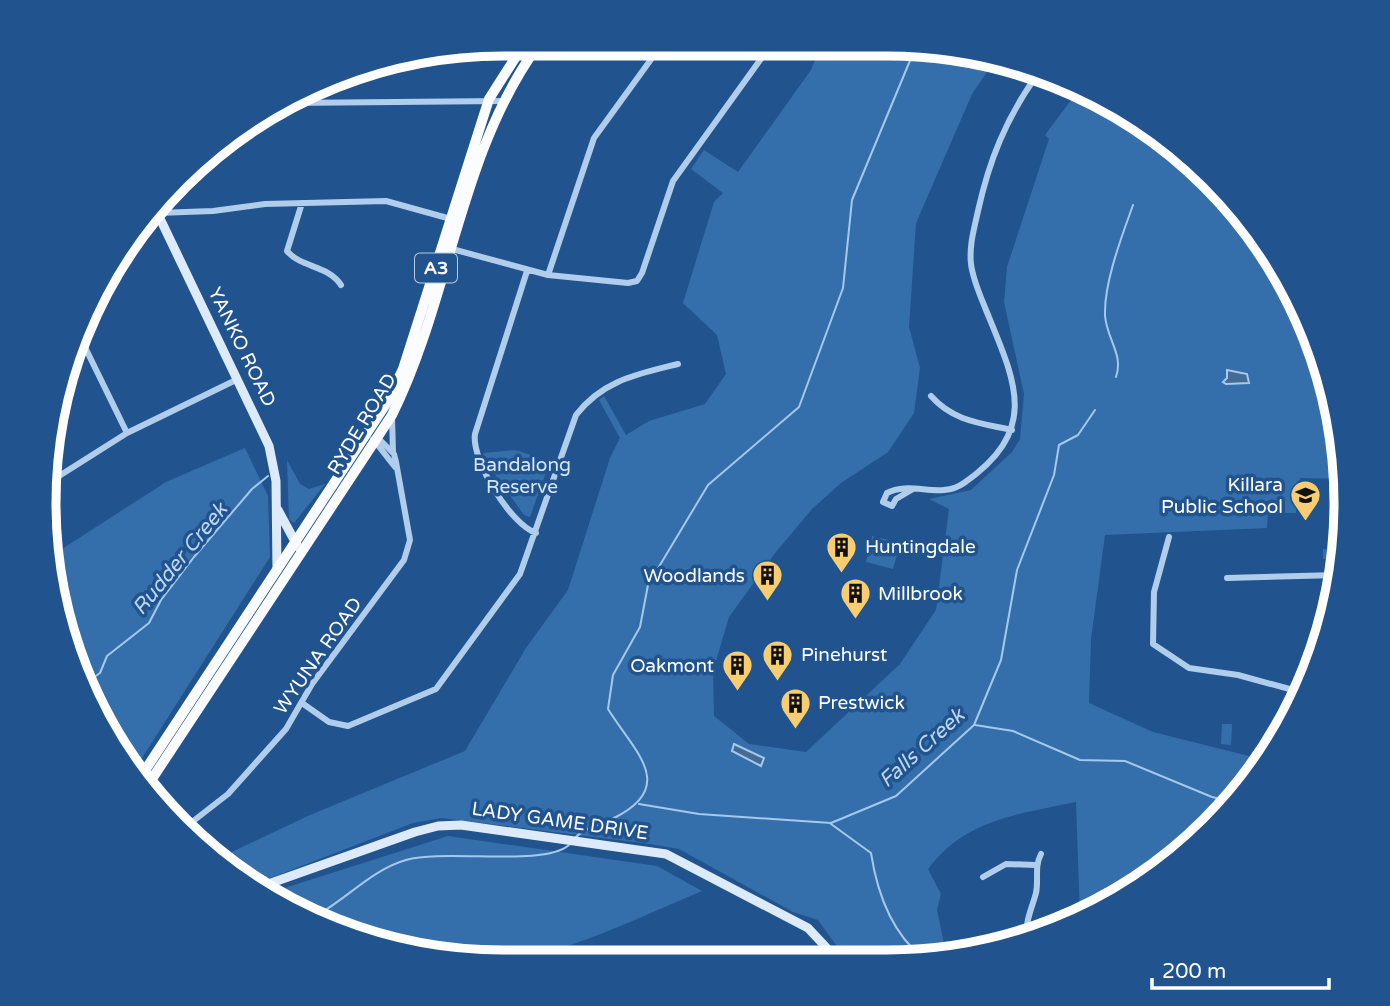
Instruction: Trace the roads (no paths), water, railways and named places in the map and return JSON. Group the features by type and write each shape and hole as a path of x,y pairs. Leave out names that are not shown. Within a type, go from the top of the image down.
{"highway":[{"name":"RYDE ROAD","path":"374,438 403,369 489,99 516,56"},
{"name":"RYDE ROAD","path":"151,779 296,547 393,415 416,364 503,100 531,56"},
{"name":"RYDE ROAD","path":"145,771 277,570 296,547"}],"main road":[{"name":"YANKO ROAD","path":"159,218 238,379 273,461 277,509 277,570"},
{"name":"YANKO ROAD","path":"277,509 296,547"},
{"path":"276,525 296,547"},
{"name":"LADY GAME DRIVE","path":"269,884 438,826 481,827 666,854 808,928 829,950"}],"street":[{"path":"548,275 594,138 653,56"},
{"path":"452,249 548,275 628,283 640,278 673,181 763,56"},
{"path":"913,489 947,490 959,486 998,455 1012,430 1014,407 1010,374 974,278 970,251 992,155 1002,130 1033,81"},
{"path":"304,103 503,100"},
{"path":"166,209 393,201 451,219"},
{"path":"279,256 287,251 302,203"},
{"path":"287,251 297,259 330,272 341,285"},
{"path":"527,271 474,441 480,465 522,526 536,533"},
{"path":"84,349 127,433"},
{"path":"302,703 329,722 348,726 429,695 520,574 567,435 584,405 615,381 678,364"},
{"path":"57,476 127,433 238,379"},
{"path":"931,396 945,411 961,419 1012,430"},
{"name":"WYUNA ROAD","path":"191,823 228,793 286,729 312,684 407,553 410,534 395,467 393,415"},
{"path":"374,438 394,454"},
{"name":"WYUNA ROAD","path":"374,438 395,467"},
{"path":"1169,537 1154,592 1153,644 1188,668 1238,675 1293,690"},
{"path":"1227,578 1328,575"},
{"path":"1027,927 1037,888 1035,865 1041,854"},
{"path":"983,877 1006,864 1035,865"}],"waterway":[{"path":"575,838 633,806 644,793 647,780 645,767 608,709 613,675 640,627 648,585 708,485 799,407 843,288 852,200 912,57"},
{"name":"Falls Creek","path":"1116,377 1118,361 1106,323 1105,302 1114,259 1133,205"},
{"name":"Falls Creek","path":"639,804 699,814 831,823 896,796 974,725 1001,660 1017,570 1054,475 1059,445 1078,435 1095,410"},
{"name":"Rudder Creek","path":"92,679 100,673 107,656 149,623 161,600 194,557 252,489 268,476"},
{"path":"975,725 1013,731 1080,760 1125,761 1222,799"},
{"path":"831,824 871,853 877,882 888,911 913,949"},
{"path":"322,912 380,871 406,860 444,856 517,857 556,852 569,845"}],"place":[{"name":"Killara Public School","path":"1306,523"},
{"name":"Huntingdale","path":"842,574"},
{"name":"Woodlands","path":"768,603"},
{"name":"Millbrook","path":"855,621"},
{"name":"Pinehurst","path":"778,682"},
{"name":"Oakmont","path":"737,693"},
{"name":"Prestwick","path":"795,730"}],"park label":[{"name":"Bandalong Reserve","path":"522,476"}]}
